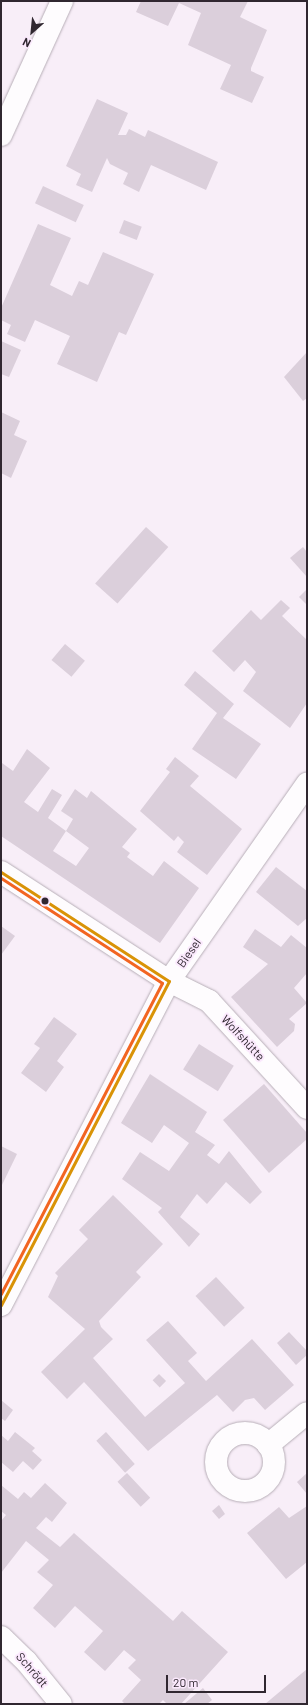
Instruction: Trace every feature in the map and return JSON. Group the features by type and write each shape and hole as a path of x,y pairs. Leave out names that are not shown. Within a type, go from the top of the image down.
{"street":[{"path":"1,135 62,1"},
{"name":"Biesel","path":"1,1305 169,981 307,784"},
{"name":"Wolfshütte","path":"1,872 169,981 208,1001 307,1108"},
{"path":"268,1445 307,1413"},
{"name":"Schrödt","path":"1,1637 26,1661 61,1704"}],"building":[{"path":"141,1 248,1 240,17 267,30 251,68 251,71 264,77 252,103 220,89 231,65 188,45 201,13 179,3 168,26 136,12"},
{"path":"97,99 128,113 118,135 126,135 129,129 145,137 148,130 218,162 206,190 151,165 139,192 123,184 128,173 110,164 107,158 92,192 76,185 81,174 66,166"},
{"path":"43,186 84,205 76,222 35,203"},
{"path":"124,220 142,227 137,240 119,233"},
{"path":"38,224 71,238 50,285 72,296 79,281 88,285 103,252 154,274 126,335 119,332 97,382 57,364 70,336 35,320 25,342 7,334 11,325 1,320 1,308"},
{"path":"1,341 21,350 9,377 1,374"},
{"path":"307,352 307,398 303,401 284,377"},
{"path":"1,412 20,421 14,435 27,441 11,478 1,473"},
{"path":"146,527 168,547 117,604 95,583"},
{"path":"303,547 307,552 307,577 290,558"},
{"path":"307,589 307,605 299,597"},
{"path":"281,600 290,608 282,616 307,640 307,703 290,728 243,691 256,672 245,660 234,672 212,651 251,610 261,620"},
{"path":"65,644 85,661 71,677 52,660"},
{"path":"195,671 234,704 223,718 261,744 236,779 192,749 217,713 184,685"},
{"path":"27,749 50,768 24,802 38,812 52,789 62,795 48,818 66,831 73,819 61,811 75,789 87,798 91,791 137,829 122,847 130,853 127,857 153,876 164,861 199,888 160,943 1,836 1,765 2,763 13,771","holes":["66,831 89,848 76,866 53,851"]},
{"path":"175,757 199,776 190,786 242,829 207,875 177,852 184,842 178,836 174,841 140,811 170,772 166,769"},
{"path":"276,867 307,891 307,918 298,926 256,892"},
{"path":"1,926 15,936 1,955"},
{"path":"255,929 281,947 291,935 307,948 307,973 294,988 307,1003 289,1019 295,1024 294,1031 277,1047 231,997 268,964 243,947"},
{"path":"54,1017 77,1034 57,1061 64,1067 46,1092 21,1073 40,1048 34,1044"},
{"path":"199,1044 234,1066 218,1091 183,1069"},
{"path":"150,1074 207,1112 195,1132 215,1145 207,1155 219,1164 229,1151 262,1192 250,1204 226,1182 207,1204 197,1194 180,1217 200,1234 189,1247 158,1212 162,1208 122,1179 140,1152 169,1171 189,1143 164,1125 152,1143 121,1123"},
{"path":"264,1084 307,1133 307,1139 269,1173 223,1120"},
{"path":"1,1146 17,1154 1,1187"},
{"path":"113,1195 163,1244 136,1272 141,1277 99,1321 101,1327 113,1339 93,1358 145,1417 185,1383 146,1340 168,1321 197,1353 188,1361 206,1381 252,1339 294,1385 265,1410 254,1398 245,1400 233,1412 217,1395 148,1451 84,1382 67,1399 41,1372 85,1329 48,1297 58,1276 55,1273 88,1239 79,1230"},
{"path":"216,1277 245,1308 224,1327 196,1296"},
{"path":"289,1332 307,1351 307,1355 296,1365 277,1343"},
{"path":"159,1374 166,1381 160,1387 153,1380"},
{"path":"1,1400 13,1410 5,1421 1,1418"},
{"path":"15,1432 35,1448 32,1451 42,1460 33,1470 23,1461 13,1472 1,1462 1,1435 8,1441"},
{"path":"106,1432 135,1464 125,1473 96,1441"},
{"path":"127,1473 150,1498 141,1507 117,1482"},
{"path":"307,1473 307,1494 297,1482"},
{"path":"45,1483 67,1503 52,1522 46,1517 36,1528 60,1547 74,1533 173,1621 182,1611 228,1652 181,1704 167,1704 163,1700 159,1704 125,1704 122,1701 141,1680 128,1668 136,1660 124,1650 105,1671 84,1652 103,1631 75,1606 55,1628 33,1608 53,1585 37,1572 49,1560 26,1541 1,1573 1,1521 6,1515 1,1511 1,1485 18,1499 24,1492 31,1498"},
{"path":"219,1505 225,1514 219,1519 212,1511"},
{"path":"307,1506 307,1562 286,1579 247,1533 279,1507 289,1518"},
{"path":"307,1669 307,1704 265,1704"},
{"path":"203,1688 212,1700 207,1704 184,1704"}],"transit line":[{"path":"1,872 169,981 1,1305"},
{"path":"1,878 162,983 1,1294"}]}
